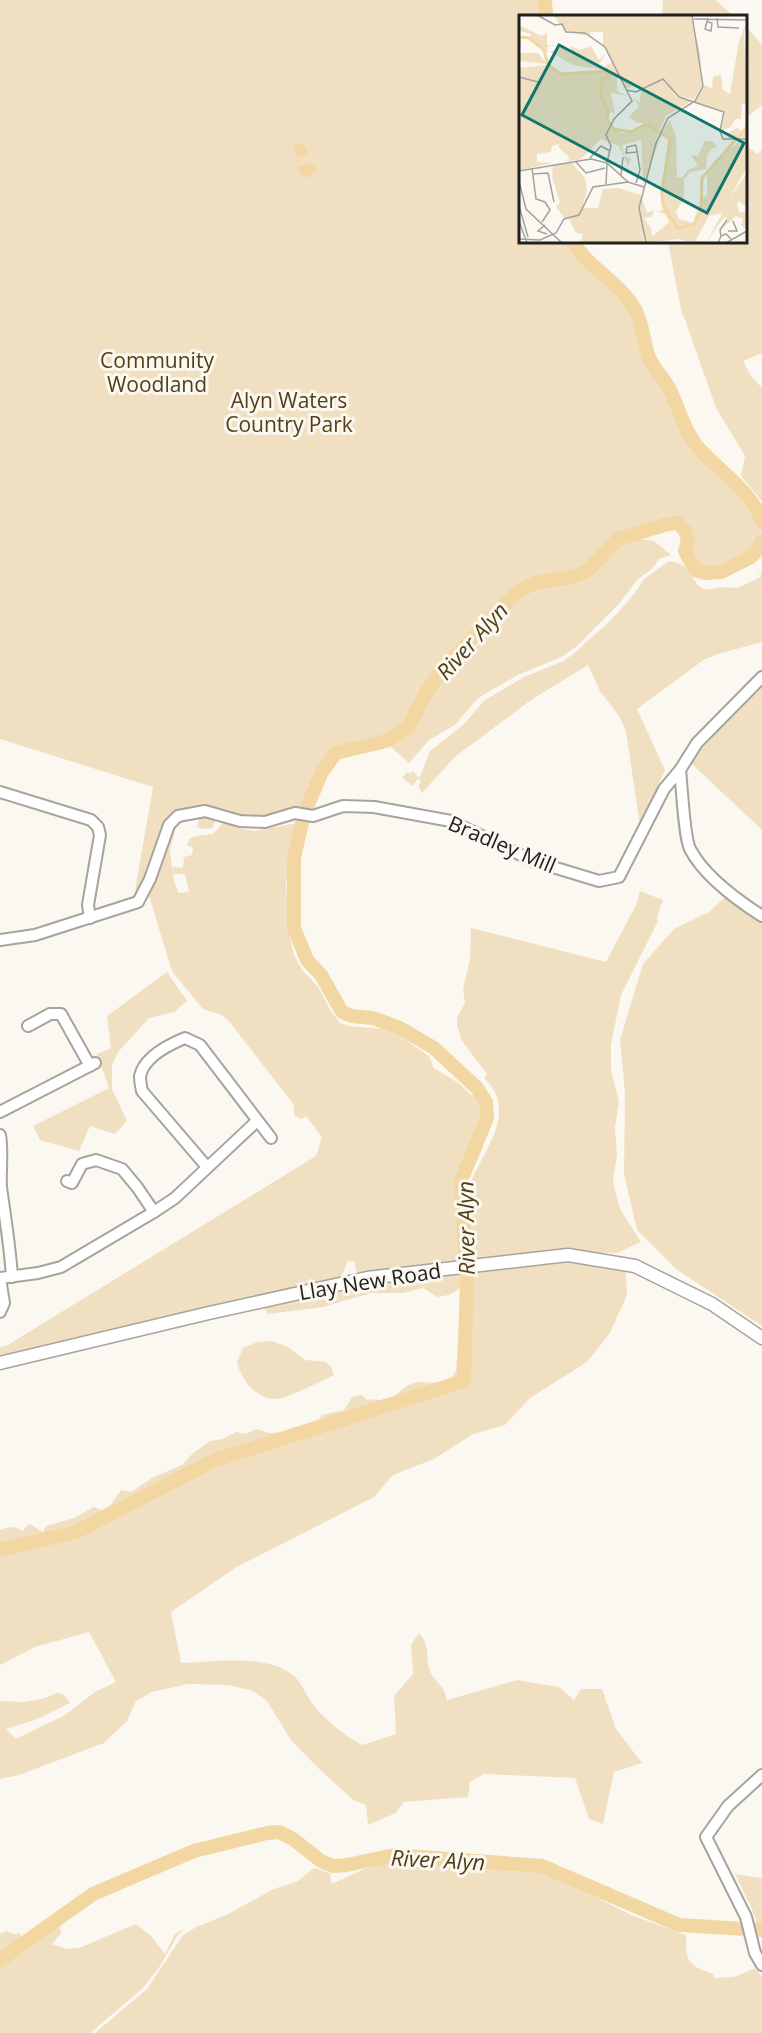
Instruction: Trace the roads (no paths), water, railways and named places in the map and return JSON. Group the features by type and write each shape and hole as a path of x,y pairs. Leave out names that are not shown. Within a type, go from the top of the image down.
{"main road":[{"name":"Llay New Road","path":"0,1363 368,1278 568,1255 635,1266 712,1304 762,1338"}],"street":[{"name":"Bradley Mill","path":"90,918 138,902 150,879 169,825 178,816 205,811 240,821 265,822 295,813 313,816 343,806 374,807 450,821 533,861 599,881 619,877 664,789 680,770 697,743 762,676"},
{"path":"680,770 689,848 709,874 730,893 762,916"},
{"path":"0,792 91,820 98,827 100,835 88,905 90,918 35,935 0,940"},
{"path":"0,1112 92,1065 61,1014 50,1014 30,1026"},
{"path":"207,1167 142,1091 140,1077 147,1063 168,1045 185,1038 200,1046 271,1138"},
{"path":"4,1278 50,1271 61,1267 154,1212 175,1198 235,1143 256,1120"},
{"path":"0,1135 1,1184 10,1247 4,1278 4,1303 0,1312"},
{"path":"72,1184 82,1164 96,1160 122,1169 137,1186 154,1212"},
{"path":"762,1775 728,1806 706,1837 746,1917 755,1953 762,1965"}],"waterway":[{"name":"River Alyn","path":"545,0 546,15"},
{"name":"River Alyn","path":"574,243 587,260 621,291 635,309 651,361 669,388 692,439 705,455 742,490 757,510 762,522"},
{"name":"River Alyn","path":"0,1550 76,1532 215,1460 464,1381 467,1279 461,1181 487,1118 486,1102 477,1088 434,1048 400,1028 373,1018 352,1016 342,1012 321,975 307,960 294,928 294,858 304,814 322,772 336,753 386,741 408,728 424,696 441,671 517,592 535,583 573,577 587,571 618,539 668,524 678,523 685,531 688,541 685,551 695,570 705,573 721,572 749,558 762,541"},
{"name":"River Alyn","path":"0,1960 93,1894 194,1851 279,1832 293,1839 321,1861 333,1866 394,1855 542,1866 679,1925 762,1930"}],"park label":[{"name":"Community Woodland","path":"157,373"},
{"name":"Alyn Waters Country Park","path":"289,413"}]}
